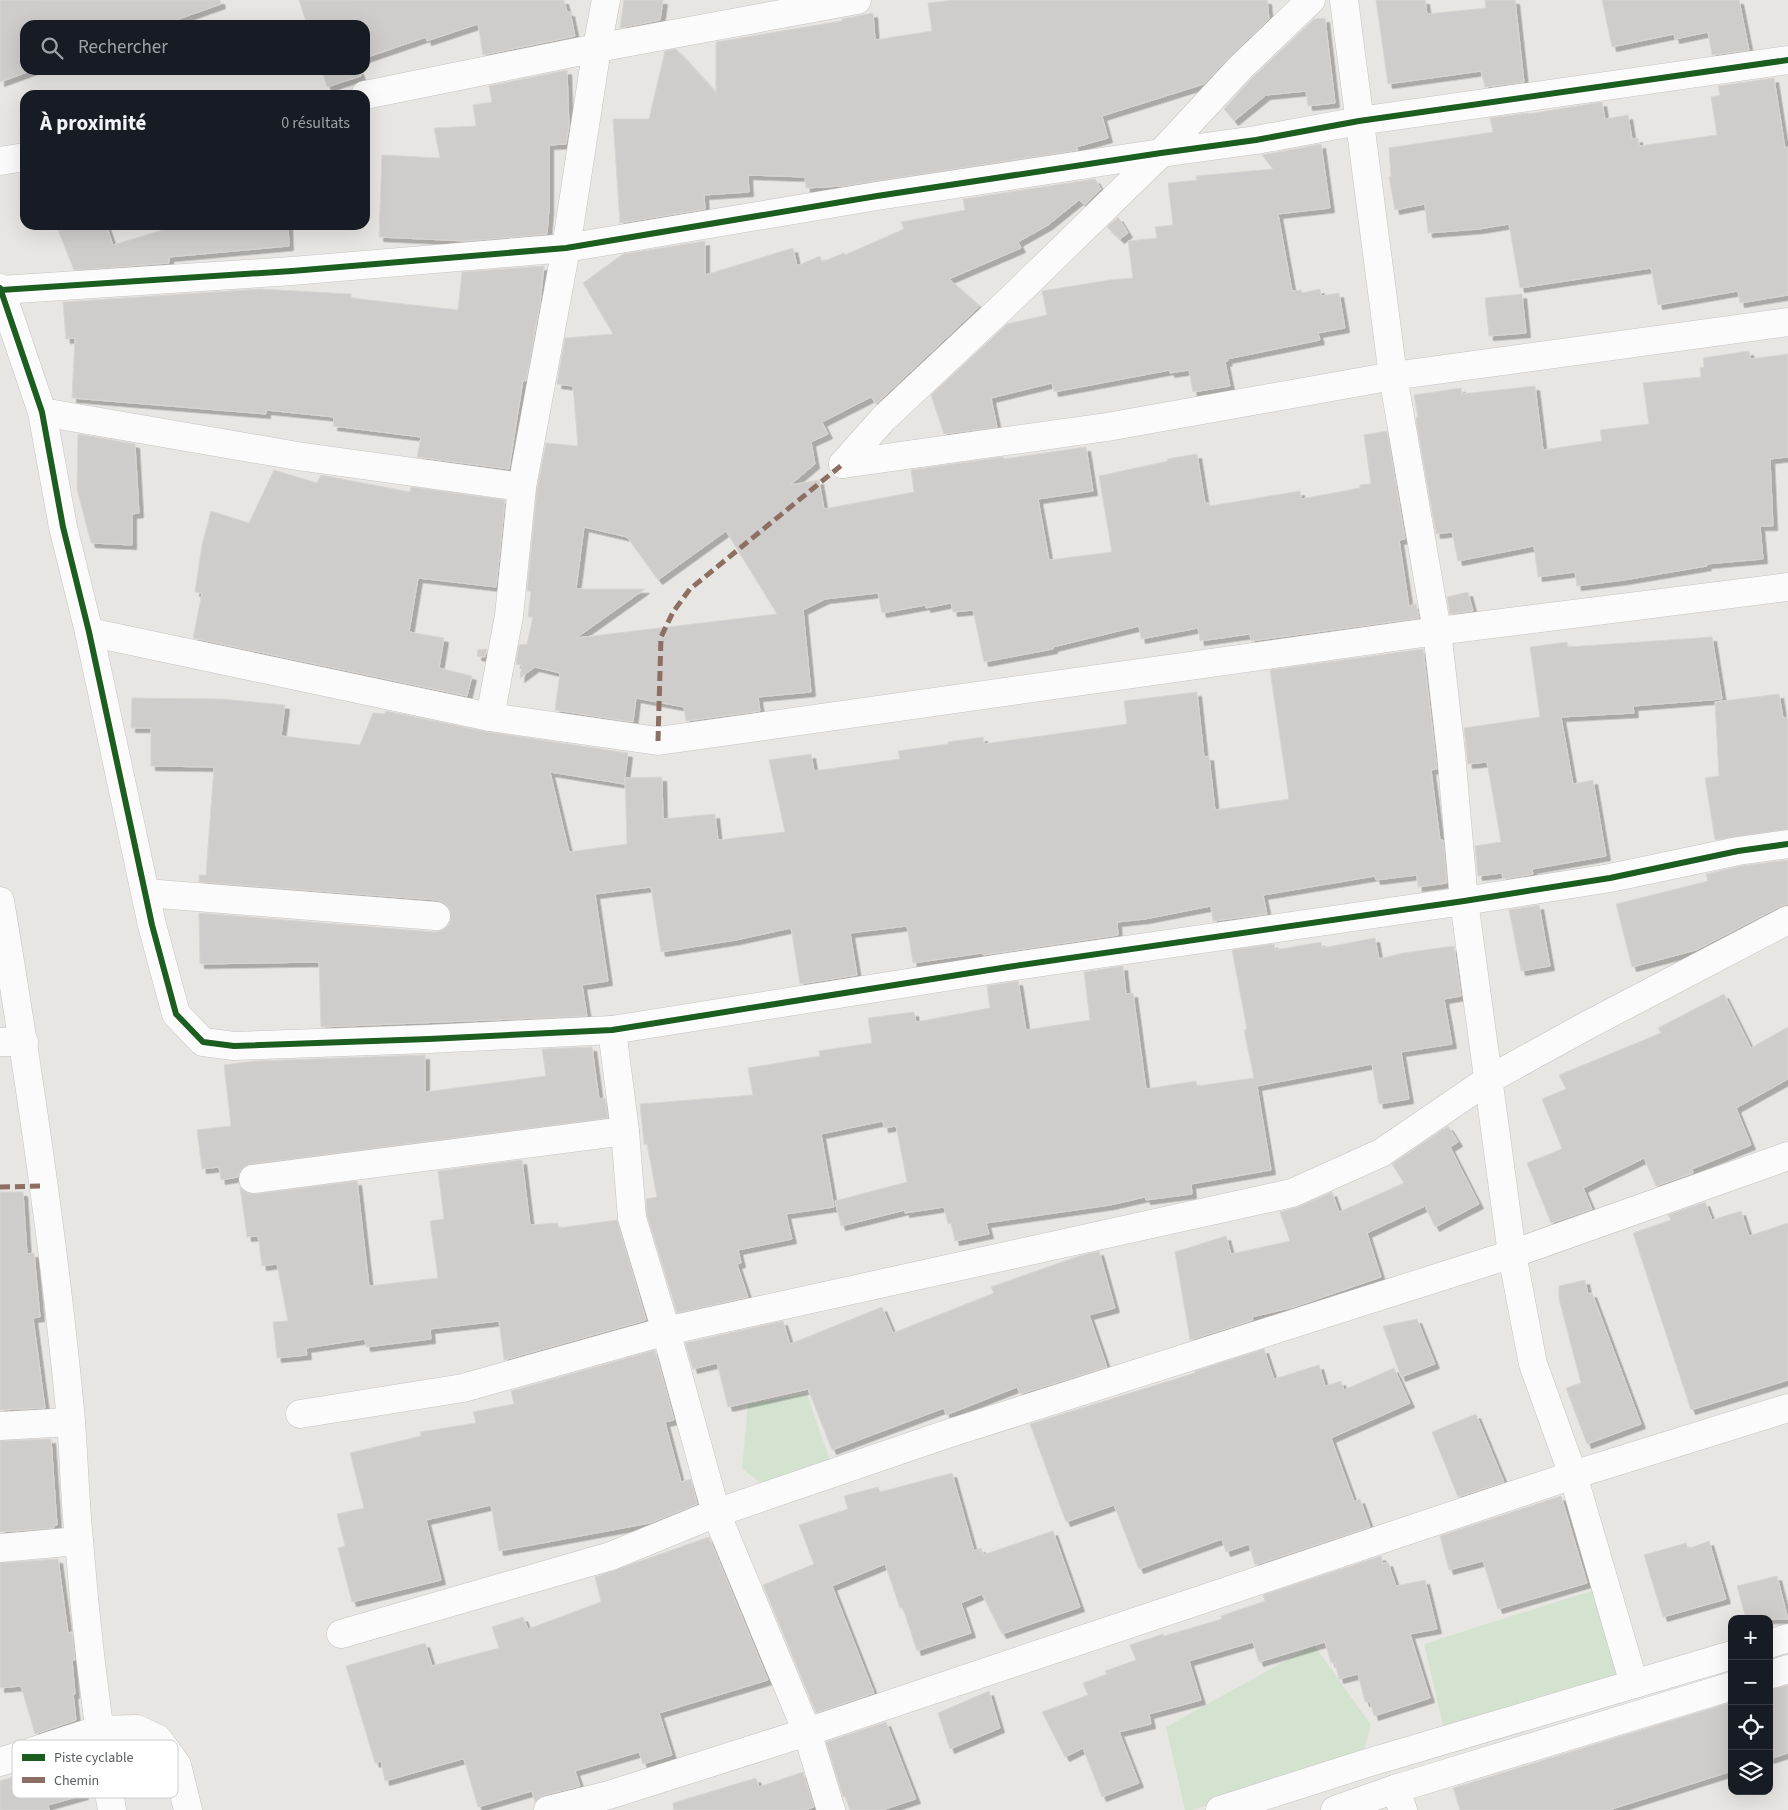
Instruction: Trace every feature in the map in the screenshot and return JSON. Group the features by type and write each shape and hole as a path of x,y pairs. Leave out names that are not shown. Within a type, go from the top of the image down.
{"street":[{"path":"490,717 509,616 522,487 566,248 606,0"},
{"path":"370,94 597,48 857,0"},
{"path":"1311,0 1241,67 1161,153 884,419 843,464 1107,427 1393,376 1788,322"},
{"path":"1344,0 1393,376 1437,631 1451,753 1464,901 1512,1254 1533,1364 1573,1475 1634,1684"},
{"path":"1788,60 1359,120 1256,140 877,196 566,248 292,270 0,289 42,412 63,527 90,632 146,893 176,1014 203,1042 234,1046 612,1030 1018,966 1610,878 1738,850 1788,844"},
{"path":"0,161 20,158"},
{"path":"42,412 297,456 522,487"},
{"path":"90,632 490,717 658,742 1437,631 1788,587"},
{"path":"146,893 436,916"},
{"path":"0,901 12,1042 44,1186 71,1422 79,1541 100,1740"},
{"path":"300,1414 463,1388 666,1331 1292,1193 1381,1153 1488,1080 1584,1027 1788,920"},
{"path":"612,1030 625,1131 632,1218 666,1331 716,1513 807,1732 831,1810"},
{"path":"252,1179 625,1131"},
{"path":"341,1634 611,1556 716,1513 944,1435 1512,1254 1788,1156"},
{"path":"548,1810 609,1795 807,1732 1573,1475 1788,1408"},
{"path":"0,1426 71,1422"},
{"path":"0,1548 79,1541"},
{"path":"1773,1643 1788,1638"},
{"path":"1220,1810 1364,1764 1728,1656"},
{"path":"1773,1674 1788,1669"},
{"path":"1335,1810 1399,1800 1728,1687"},
{"path":"67,1740 98,1730 137,1729 159,1740"},
{"path":"0,1762 12,1758"},
{"path":"178,1769 188,1810"}],"green space":[{"path":"807,1394 833,1469 769,1490 742,1468 748,1404"},
{"path":"1594,1590 1621,1673 1444,1729 1424,1644"},
{"path":"1314,1645 1371,1725 1362,1757 1192,1810 1185,1810 1166,1727"}],"building":[{"path":"0,0 220,0 221,4 176,20 20,20 20,75 0,82"},
{"path":"299,0 564,0 567,12 570,12 575,36 483,55 478,24 427,41 426,37 370,56 370,20 305,20"},
{"path":"624,0 663,0 660,20 620,28"},
{"path":"955,0 1267,0 1269,19 1204,84 1102,116 1108,138 1076,147 1078,150 842,186 806,188 805,177 748,175 749,192 704,195 705,209 620,223 613,119 649,119 665,51 676,49 716,93 716,42 842,21 842,19 873,13 875,40 932,31 928,3"},
{"path":"1376,0 1425,0 1427,14 1486,8 1485,0 1515,0 1524,82 1485,87 1481,71 1388,84"},
{"path":"1602,0 1739,0 1749,50 1712,55 1708,32 1675,39 1674,34 1612,47"},
{"path":"1325,18 1335,103 1308,106 1306,91 1266,95 1234,121 1224,109 1252,78 1314,19"},
{"path":"567,70 569,126 566,144 549,145 547,234 466,241 379,237 382,155 440,158 434,128 476,126 473,105 492,102 489,86"},
{"path":"323,75 361,75 361,76 327,87"},
{"path":"1774,78 1785,148 1788,147 1788,295 1740,303 1738,291 1658,305 1651,268 1520,288 1509,224 1479,229 1428,233 1425,204 1395,210 1389,177 1391,177 1389,148 1493,132 1490,118 1602,102 1605,119 1628,115 1632,139 1638,138 1639,146 1717,135 1711,97 1720,95 1718,86"},
{"path":"1321,144 1330,208 1278,214 1292,291 1301,290 1302,293 1320,289 1321,296 1339,293 1345,328 1318,333 1320,340 1227,359 1228,361 1225,362 1230,386 1193,392 1189,370 1170,373 1170,370 1054,392 1052,383 991,398 997,427 944,434 931,395 1007,324 1047,315 1042,291 1133,278 1128,241 1157,238 1155,227 1173,225 1168,183 1197,180 1196,176 1273,169 1262,155"},
{"path":"1095,179 1101,189 1085,205 1079,200 1048,225 1018,242 1021,248 949,279 980,306 876,404 871,397 822,422 828,434 811,442 815,464 790,485 819,480 824,509 914,492 911,470 1086,447 1093,491 1038,499 1049,560 1112,552 1099,476 1168,461 1167,459 1197,454 1205,503 1209,503 1210,506 1300,491 1301,499 1360,488 1360,485 1371,484 1364,435 1387,431 1405,539 1399,540 1409,606 1416,604 1419,618 1251,641 1250,634 1200,641 1198,628 1141,639 1139,626 1053,647 1053,649 984,662 973,610 953,612 951,603 926,608 926,605 882,613 878,593 825,599 803,610 811,692 758,697 760,711 686,721 684,707 636,698 633,722 555,710 560,673 535,667 520,678 522,665 516,664 519,645 527,644 533,617 528,617 531,591 527,591 537,489 546,443 578,446 573,386 557,384 565,338 613,334 583,283 623,254 705,241 705,275 793,248 797,266 820,256 822,262 844,253 845,255 904,229 901,222 965,210 963,199","holes":["584,527 627,537 658,580 726,531 777,614 576,638 645,589 576,589"]},
{"path":"1118,217 1128,233 1120,239 1107,227"},
{"path":"58,230 108,230 113,245 162,230 288,230 289,246 169,257 169,263 74,270"},
{"path":"544,266 540,303 526,381 523,380 509,469 417,457 421,437 333,426 334,417 266,410 266,414 72,398 75,338 66,339 63,302 260,289 351,294 351,298 458,310 462,272"},
{"path":"1522,294 1526,333 1489,336 1485,298"},
{"path":"1749,351 1750,359 1788,354 1788,457 1770,459 1773,526 1760,526 1763,559 1706,564 1707,566 1577,586 1575,572 1538,577 1534,546 1458,561 1452,532 1436,534 1417,426 1416,417 1418,417 1414,395 1461,388 1462,394 1535,386 1543,450 1602,441 1600,430 1649,424 1643,383 1701,377 1700,368 1704,367 1703,358"},
{"path":"78,434 135,444 139,513 132,514 132,545 91,543 77,489"},
{"path":"274,470 317,483 321,475 410,492 411,487 505,500 496,587 418,578 409,632 444,638 439,668 472,676 467,696 193,638 202,593 195,592 202,545 211,511 249,523"},
{"path":"1468,592 1473,611 1450,614 1447,597"},
{"path":"1712,637 1722,699 1633,706 1634,713 1561,717 1573,784 1593,780 1606,856 1532,869 1533,874 1503,879 1502,873 1478,876 1475,846 1501,842 1487,762 1468,764 1464,728 1540,717 1530,647 1567,642 1568,647"},
{"path":"487,649 485,657 477,656 478,650"},
{"path":"1423,649 1437,769 1431,770 1440,840 1443,840 1447,883 1418,887 1417,875 1376,880 1375,876 1263,895 1267,914 1213,921 1211,906 1145,919 1117,922 1118,935 983,955 982,953 913,963 907,926 850,933 857,975 800,984 791,928 736,940 661,952 651,887 595,894 608,981 582,985 587,1016 321,1027 319,962 200,964 199,913 435,932 449,925 451,918 450,910 445,903 437,900 199,882 199,875 206,875 214,767 151,766 151,728 131,728 132,698 222,699 285,705 281,736 360,745 373,713 385,714 386,711 488,732 628,753 624,784 550,772 569,852 627,844 625,778 662,777 663,819 715,814 718,840 785,832 769,760 811,754 814,771 900,759 898,751 948,744 948,742 983,737 984,744 1127,724 1124,701 1197,692 1204,757 1209,756 1215,810 1289,799 1270,670"},
{"path":"1779,694 1783,718 1788,717 1788,829 1715,840 1705,778 1719,776 1715,702"},
{"path":"1788,860 1788,904 1696,950 1632,967 1616,904 1708,881 1706,874 1741,866"},
{"path":"1539,905 1550,966 1521,971 1509,910"},
{"path":"1375,938 1379,959 1403,953 1454,946 1461,996 1444,999 1452,1044 1401,1052 1409,1099 1379,1104 1372,1064 1257,1086 1271,1170 1191,1184 1192,1194 1146,1200 1145,1197 1110,1205 986,1223 989,1234 955,1241 951,1223 948,1224 944,1207 905,1213 905,1210 841,1226 835,1201 907,1182 896,1126 884,1128 883,1121 821,1134 834,1207 786,1214 792,1239 738,1250 741,1263 737,1264 748,1297 677,1313 647,1215 646,1199 657,1197 647,1144 644,1144 640,1104 753,1095 748,1068 820,1056 819,1051 872,1043 868,1018 914,1012 916,1022 990,1008 987,986 1018,981 1026,1030 1090,1020 1084,972 1123,966 1126,994 1133,993 1146,1089 1196,1081 1197,1086 1254,1078 1244,1030 1247,1029 1232,950 1274,944 1275,950 1321,942 1322,948"},
{"path":"1724,994 1751,1048 1788,1027 1788,1079 1736,1108 1751,1145 1692,1169 1693,1173 1656,1186 1644,1158 1583,1188 1592,1209 1551,1223 1527,1163 1562,1149 1542,1099 1566,1089 1559,1075 1661,1033 1658,1028"},
{"path":"592,1047 599,1099 605,1098 608,1118 251,1164 243,1167 238,1177 221,1180 219,1167 202,1169 197,1130 231,1126 224,1065 255,1061 425,1055 425,1092 546,1076 542,1049"},
{"path":"1448,1126 1458,1142 1450,1147 1479,1204 1435,1227 1425,1206 1367,1233 1381,1277 1294,1307 1252,1317 1253,1320 1190,1340 1175,1252 1226,1236 1231,1254 1290,1241 1280,1212 1298,1207 1332,1192 1339,1212 1404,1183 1392,1164"},
{"path":"522,1160 530,1225 558,1223 558,1228 617,1220 646,1320 504,1360 499,1321 430,1329 431,1339 366,1347 365,1339 306,1348 307,1355 277,1358 273,1322 288,1321 277,1264 262,1266 258,1236 247,1237 240,1187 247,1193 255,1194 357,1181 369,1286 438,1278 430,1221 444,1219 438,1171"},
{"path":"0,1192 23,1192 27,1254 34,1253 40,1317 33,1318 45,1408 0,1410"},
{"path":"1705,1202 1712,1220 1741,1211 1749,1236 1788,1223 1788,1380 1691,1410 1633,1233 1671,1220 1668,1215"},
{"path":"1099,1251 1115,1308 1089,1315 1107,1367 1020,1394 1017,1387 946,1415 944,1408 832,1450 808,1389 728,1407 717,1363 693,1369 685,1343 783,1321 790,1344 882,1307 893,1333 994,1293 991,1287 1079,1256"},
{"path":"1585,1280 1588,1294 1592,1293 1641,1424 1587,1444 1566,1388 1581,1383 1559,1299 1559,1286"},
{"path":"1417,1319 1435,1364 1401,1377 1383,1326"},
{"path":"1264,1349 1274,1379 1319,1365 1325,1386 1341,1381 1344,1390 1394,1368 1410,1403 1331,1438 1354,1501 1360,1499 1370,1527 1255,1565 1249,1544 1226,1552 1222,1539 1139,1569 1114,1505 1066,1522 1030,1424 1195,1373 1195,1371"},
{"path":"655,1350 674,1420 665,1422 681,1482 691,1479 697,1504 650,1523 499,1551 491,1505 426,1520 441,1580 352,1602 338,1548 345,1546 337,1514 364,1508 350,1453 421,1436 420,1432 476,1423 473,1412 514,1404 511,1391"},
{"path":"1476,1414 1504,1482 1458,1497 1432,1432"},
{"path":"51,1439 57,1525 54,1525 54,1528 0,1532 0,1441"},
{"path":"952,1473 974,1551 981,1548 983,1555 1053,1531 1080,1607 1002,1634 982,1594 961,1603 971,1633 917,1651 903,1608 900,1608 885,1564 832,1586 874,1693 816,1713 763,1585 814,1564 799,1525 848,1509 844,1496 878,1487 880,1492"},
{"path":"1561,1496 1587,1583 1498,1609 1483,1561 1449,1570 1440,1536"},
{"path":"709,1537 768,1680 659,1713 672,1755 643,1764 639,1752 575,1771 580,1786 544,1795 535,1802 532,1791 478,1807 464,1759 385,1781 381,1761 375,1763 346,1666 425,1643 432,1666 499,1648 492,1627 523,1617 528,1629 601,1602 595,1577"},
{"path":"1709,1541 1726,1599 1663,1617 1644,1555 1686,1543 1688,1549"},
{"path":"1381,1556 1383,1564 1388,1562 1396,1586 1425,1580 1437,1629 1410,1634 1430,1698 1374,1716 1370,1701 1365,1702 1358,1674 1339,1679 1335,1662 1331,1663 1325,1642 1259,1662 1253,1642 1189,1661 1201,1700 1149,1714 1151,1724 1119,1732 1139,1783 1102,1797 1083,1748 1065,1757 1042,1712 1088,1695 1083,1683 1107,1674 1105,1671 1136,1660 1130,1645 1163,1634 1164,1636 1222,1619 1221,1616 1265,1601 1263,1595"},
{"path":"58,1559 68,1633 72,1632 75,1660 72,1660 75,1694 73,1694 76,1720 35,1734 21,1686 0,1688 0,1563"},
{"path":"1777,1576 1788,1619 1773,1619 1773,1615 1745,1615 1737,1586"},
{"path":"1788,1685 1788,1753 1773,1758 1773,1705 1773,1689"},
{"path":"989,1691 1000,1728 950,1749 938,1713"},
{"path":"1728,1703 1728,1772 1609,1810 1460,1810 1453,1788"},
{"path":"886,1722 916,1799 882,1810 850,1810 845,1796 843,1797 826,1742"},
{"path":"803,1772 814,1807 805,1810 674,1810 673,1803 756,1778 759,1787"},
{"path":"12,1778 12,1798 73,1798 48,1805 49,1810 0,1810 0,1781"}],"marked path":[{"path":"658,741 661,637 673,612 690,589 843,464"},
{"path":"0,1187 44,1186"}],"cycle path":[{"path":"1,290 292,271 566,248 877,196 1256,140 1359,121 1788,60"},
{"path":"0,288 42,412 63,527 89,632 152,925 176,1014 203,1042 234,1046 612,1030 1008,967 1610,878 1738,851 1788,844"}]}
